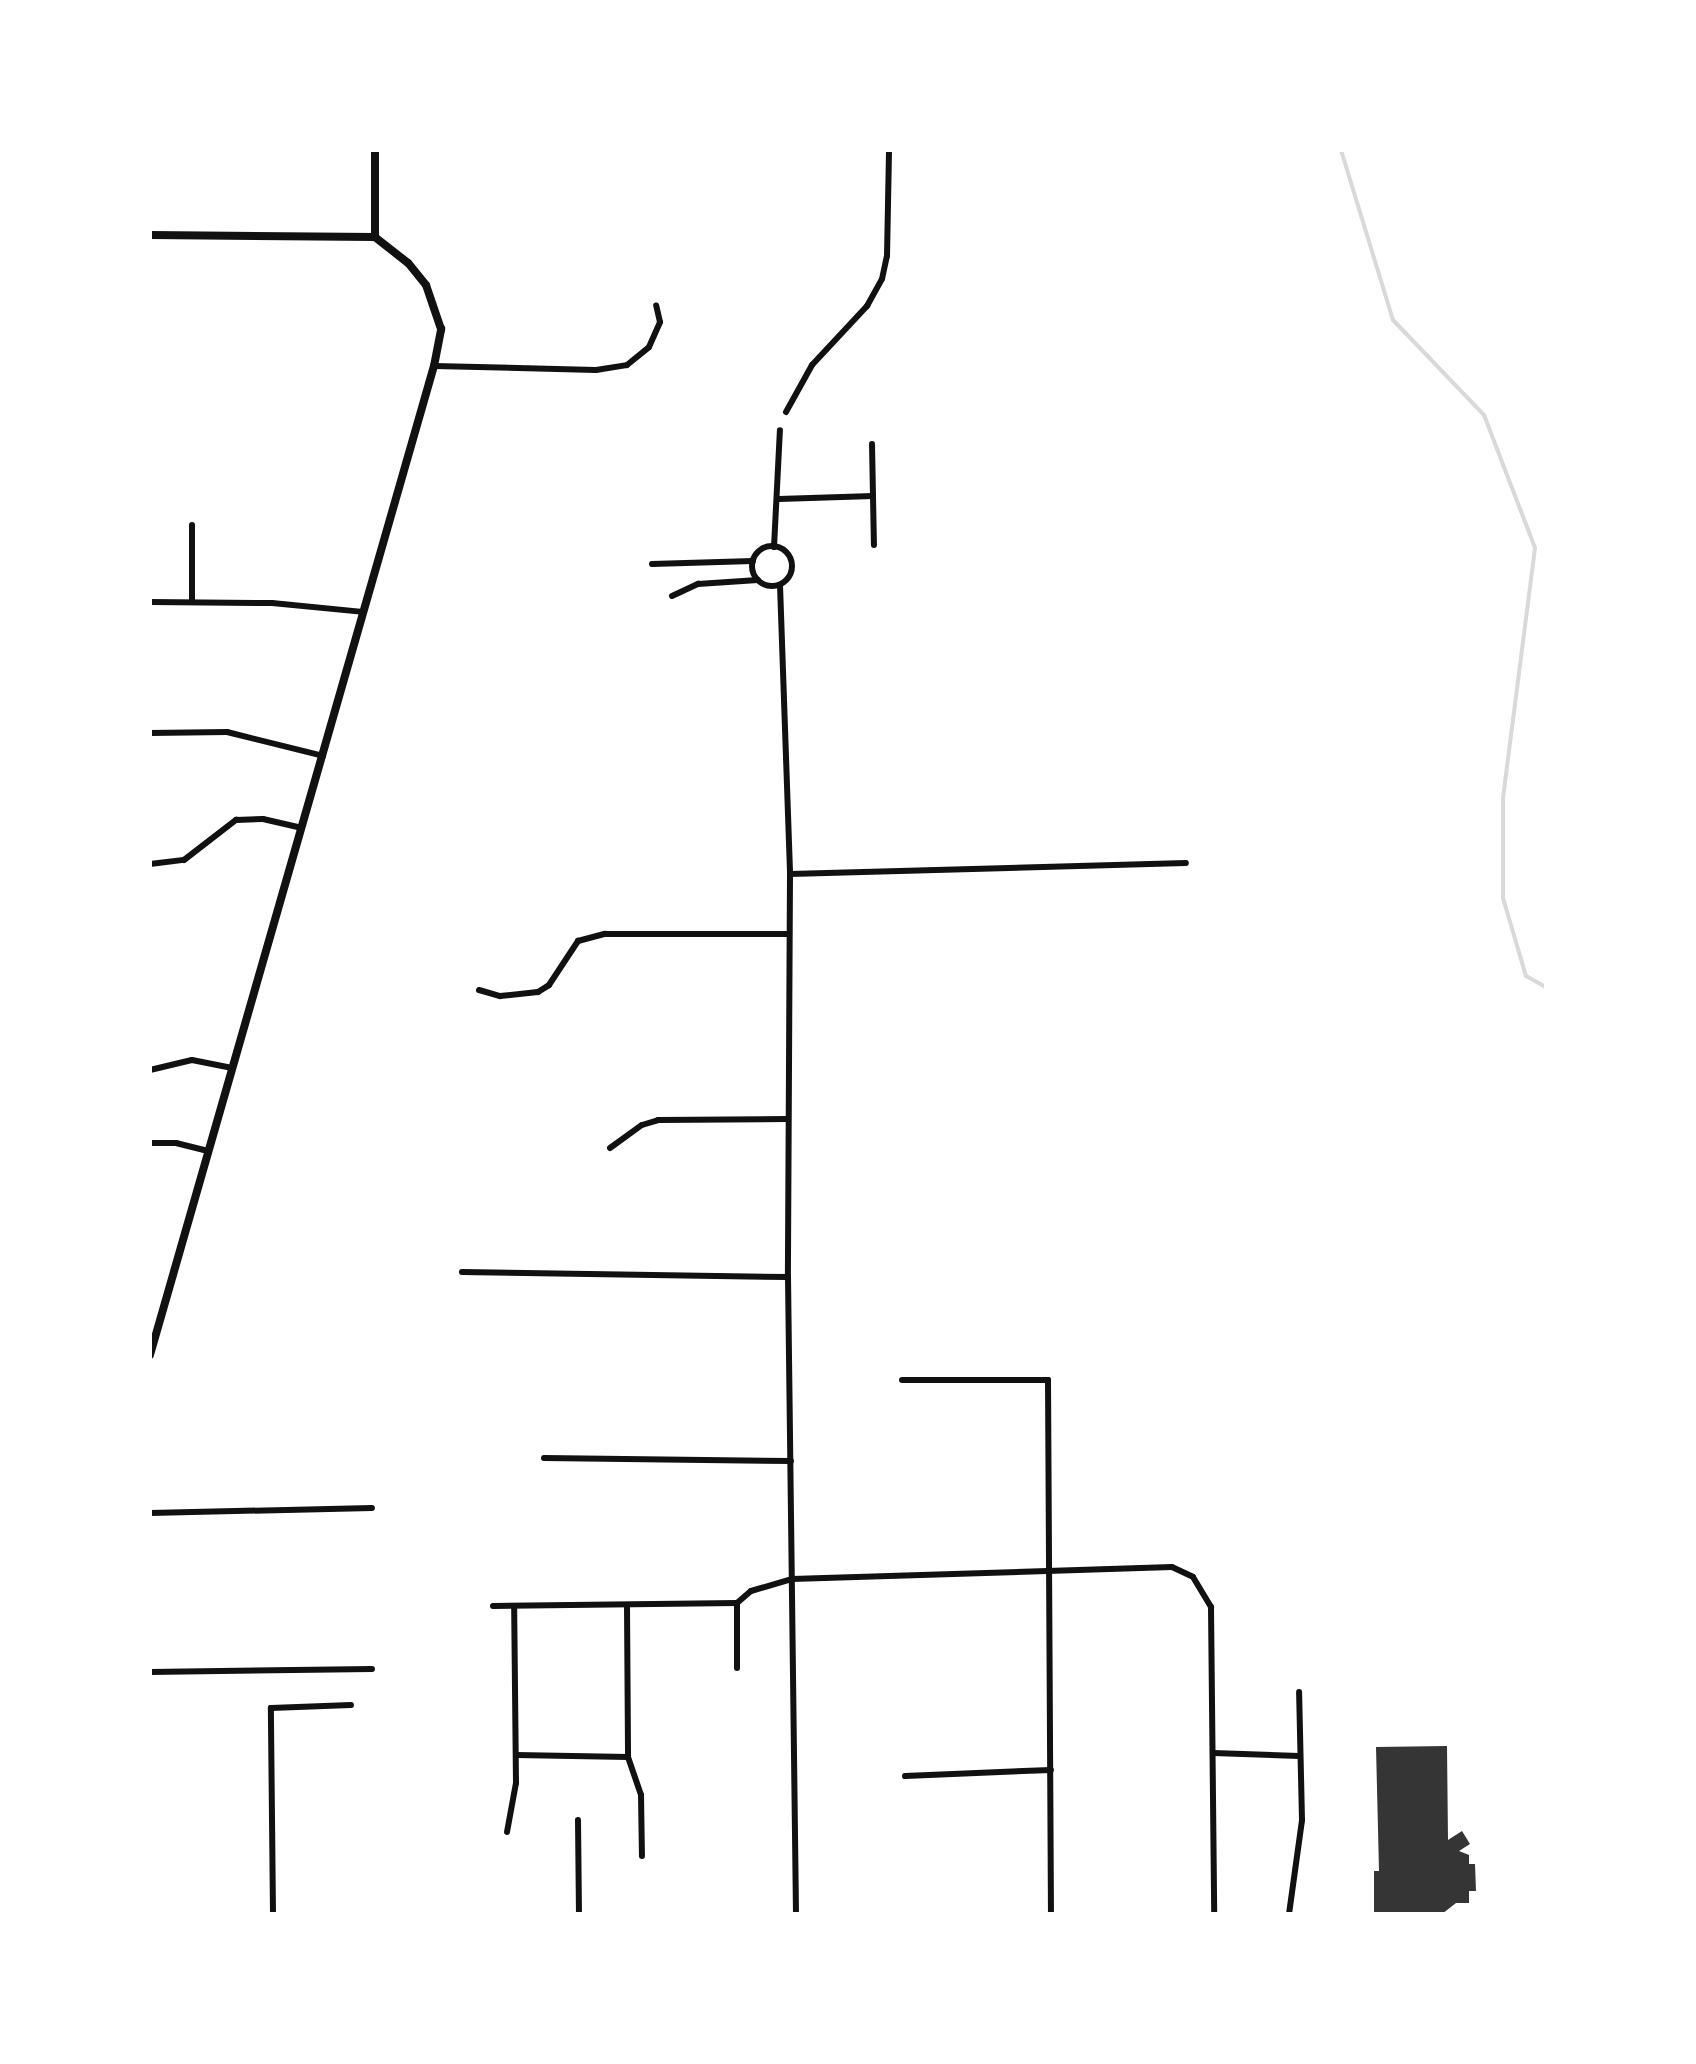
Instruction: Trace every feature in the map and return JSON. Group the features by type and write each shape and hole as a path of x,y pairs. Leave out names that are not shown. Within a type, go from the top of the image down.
{"street":[{"path":"375,150 375,237"},
{"path":"786,412 812,365 867,306 882,279 888,256 888,150"},
{"path":"150,235 375,237 408,262 426,284 441,328 367,613 322,756 150,1356"},
{"path":"434,366 596,370 627,365 649,347 660,322 656,305"},
{"path":"774,547 780,430"},
{"path":"872,444 874,546"},
{"path":"779,499 873,496"},
{"path":"192,525 192,602"},
{"path":"672,596 698,584 758,580 768,586 780,584 790,576 792,563 786,552 774,547 761,550 753,561"},
{"path":"652,564 753,561"},
{"path":"753,561 758,580"},
{"path":"780,584 790,874 787,1119 796,1914"},
{"path":"150,602 272,602 367,613"},
{"path":"150,733 227,732 322,756"},
{"path":"150,864 184,860 225,826 243,818 301,828"},
{"path":"790,874 1186,864"},
{"path":"479,990 511,996 538,992 548,986 578,941 605,934 789,934"},
{"path":"150,1070 192,1060 232,1068"},
{"path":"610,1148 642,1124 658,1120 787,1119"},
{"path":"150,1143 176,1142 209,1152"},
{"path":"462,1272 788,1277"},
{"path":"902,1380 1048,1380 1051,1914"},
{"path":"544,1458 790,1461"},
{"path":"150,1513 372,1508"},
{"path":"493,1606 737,1603 751,1591 792,1579 1172,1567 1193,1577 1211,1607 1214,1914"},
{"path":"737,1603 737,1668"},
{"path":"507,1832 516,1755 514,1606"},
{"path":"627,1606 628,1757 641,1795 642,1856"},
{"path":"150,1672 372,1669"},
{"path":"1290,1914 1302,1820 1300,1692"},
{"path":"272,1914 271,1708 351,1704"},
{"path":"1214,1754 1299,1756"},
{"path":"516,1755 628,1757"},
{"path":"905,1776 1050,1770"},
{"path":"578,1820 579,1914"}],"building":[{"path":"1447,1746 1448,1840 1462,1831 1470,1844 1459,1851 1469,1855 1469,1864 1475,1864 1476,1891 1469,1891 1469,1903 1456,1903 1442,1914 1374,1914 1374,1871 1379,1871 1376,1747"}],"waterway":[{"path":"1341,150 1393,320 1484,415 1535,548 1503,798 1503,898 1526,976 1546,987"}]}
